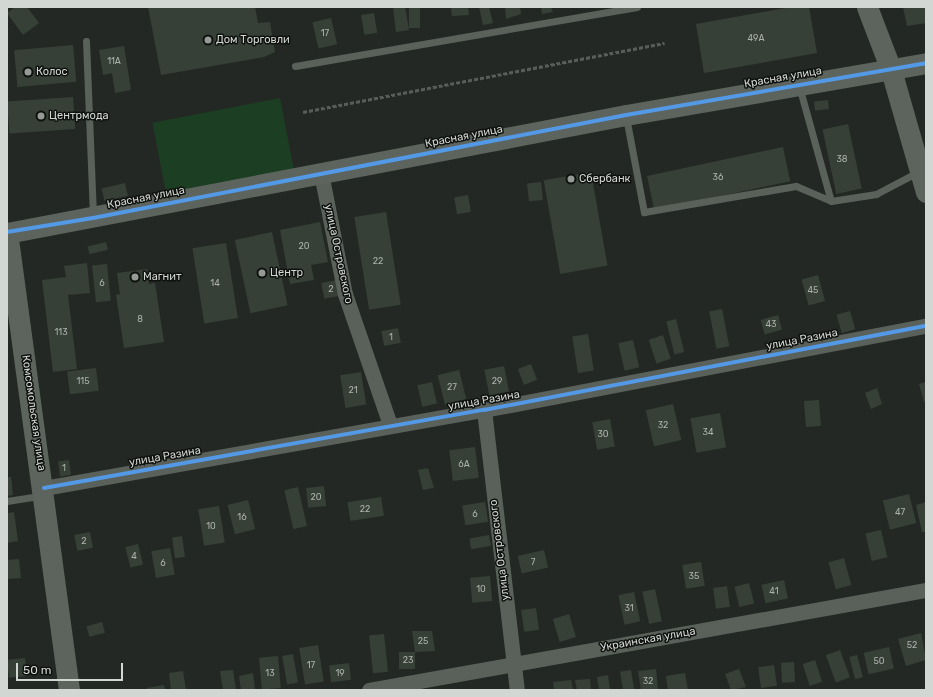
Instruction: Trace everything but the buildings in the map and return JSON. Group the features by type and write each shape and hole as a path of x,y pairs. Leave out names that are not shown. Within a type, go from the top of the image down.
{"street":[{"path":"867,7 891,70 926,192"},
{"name":"Красная улица","path":"7,233 93,218 626,115 926,63"},
{"name":"улица Островского","path":"321,173 345,294 390,425"},
{"name":"Комсомольская улица","path":"7,233 44,492 70,690"},
{"name":"улица Разина","path":"44,492 390,425 484,410 926,326"},
{"name":"улица Островского","path":"484,410 517,690"},
{"name":"Украинская улица","path":"369,690 926,590"}],"lane":[{"path":"295,66 637,7"},
{"path":"86,41 93,218"},
{"path":"798,84 831,201"},
{"path":"626,115 644,212 796,186 831,201 876,194 919,171"},
{"path":"7,501 44,492"}],"path":[{"path":"303,112 664,43"}],"green space":[{"path":"280,98 294,170 166,194 152,123"}],"cycle path":[{"path":"7,232 93,218 626,115 926,63"},
{"path":"44,488 484,410 926,326"}],"place":[{"name":"Дом Торговли","path":"208,40"},
{"name":"Колос","path":"28,72"},
{"name":"Центрмода","path":"41,116"},
{"name":"Сбербанк","path":"571,179"},
{"name":"Центр","path":"262,273"},
{"name":"Магнит","path":"135,277"}]}
